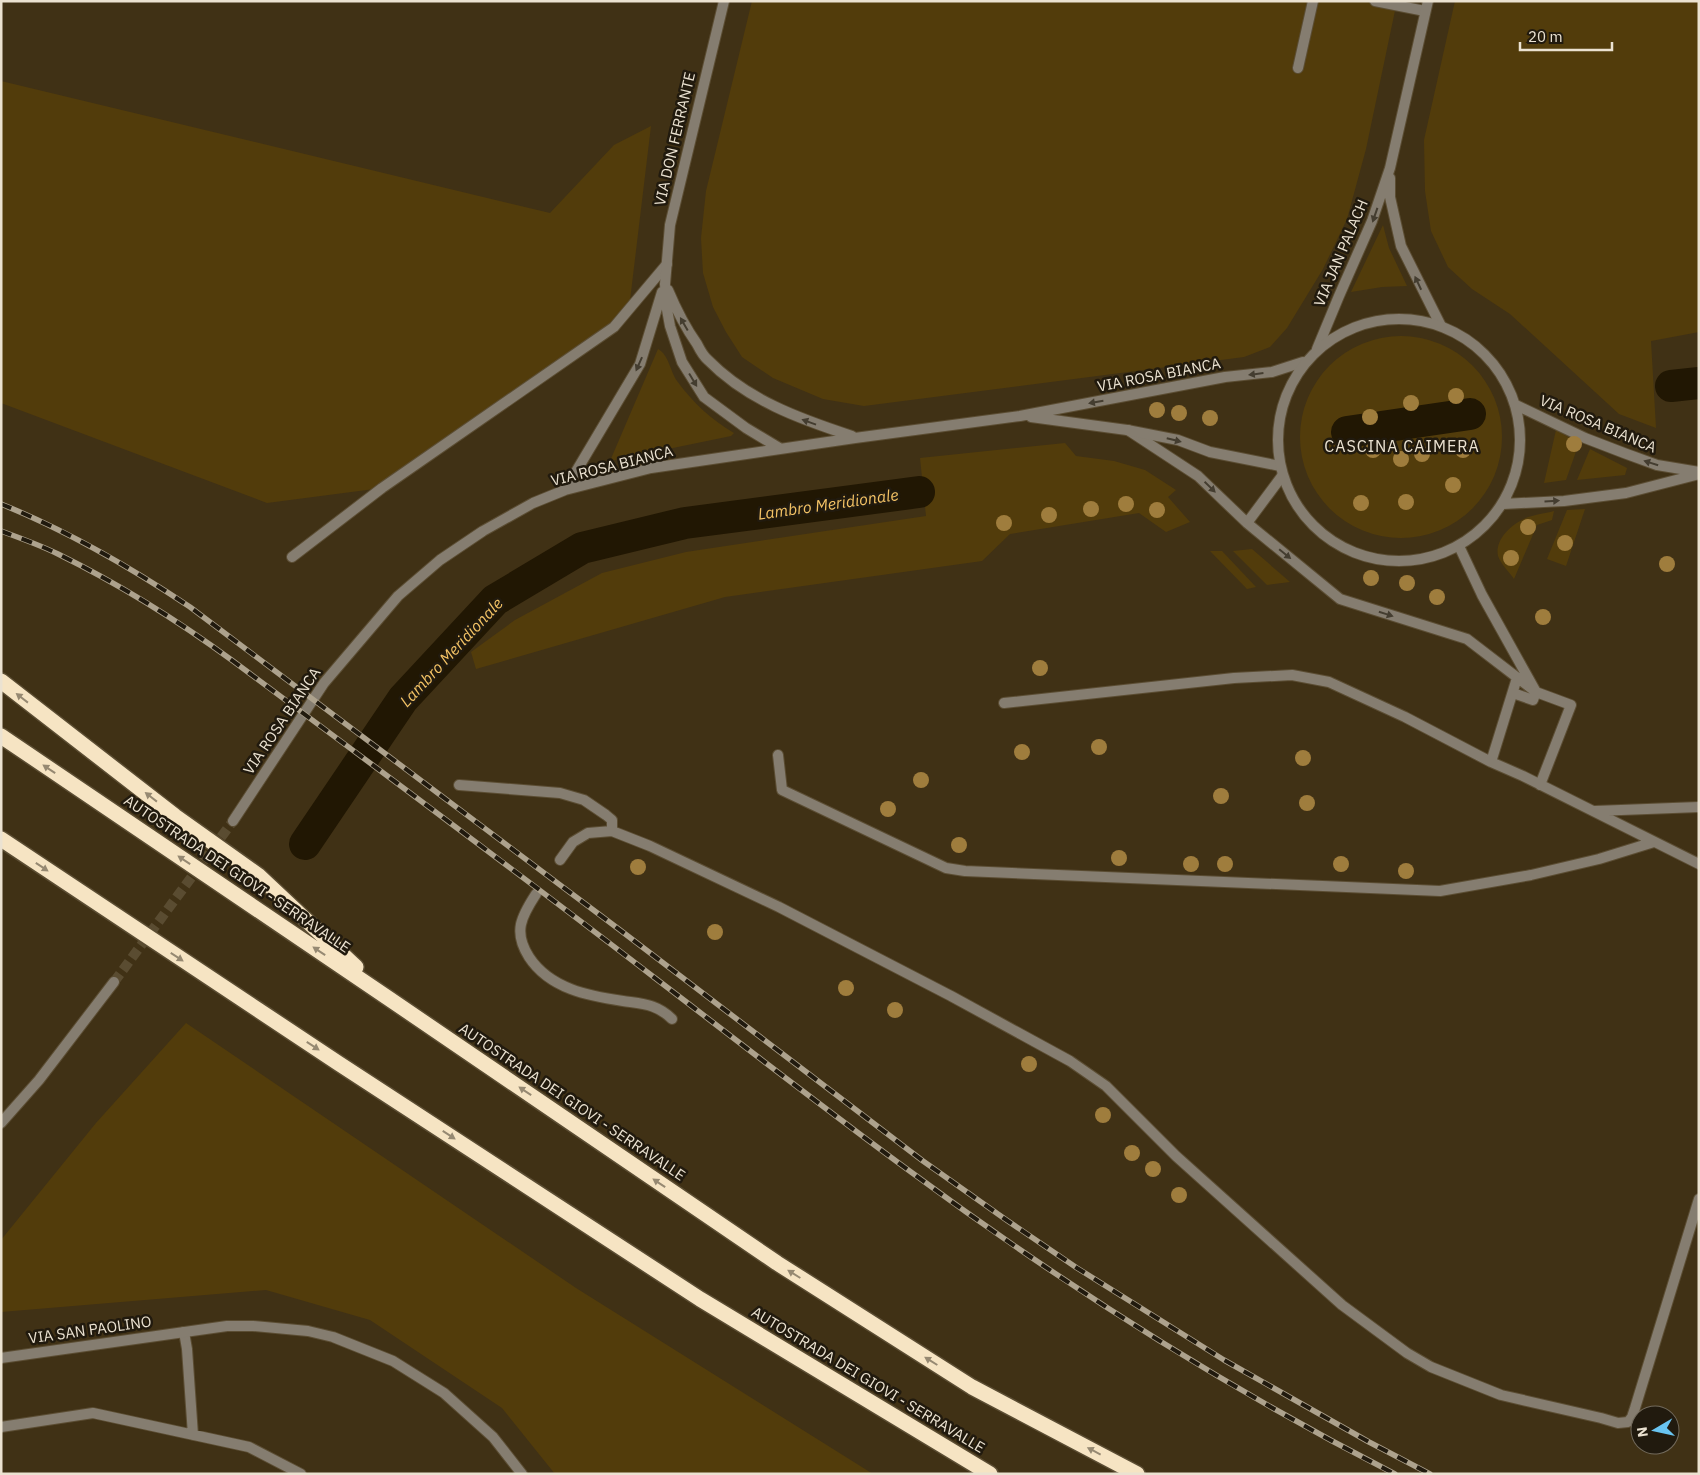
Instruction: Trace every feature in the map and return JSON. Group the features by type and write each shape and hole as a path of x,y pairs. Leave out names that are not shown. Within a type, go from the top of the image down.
{"highway":[{"path":"1,681 175,816 258,875 388,998"},
{"name":"AUTOSTRADA DEI GIOVI - SERRAVALLE","path":"1,736 809,1284 972,1387 1137,1474"},
{"name":"AUTOSTRADA DEI GIOVI - SERRAVALLE","path":"1,839 700,1300 990,1474"}],"street":[{"name":"VIA DON FERRANTE","path":"724,1 670,225 665,284 666,304 670,326 682,362 704,397 746,428 781,449"},
{"path":"1298,68 1312,1"},
{"name":"VIA JAN PALACH","path":"1317,348 1372,221 1390,168 1426,6 1375,1"},
{"name":"VIA JAN PALACH","path":"1390,168 1390,197 1401,246 1441,326"},
{"path":"292,557 382,488 614,327 667,264"},
{"name":"VIA DON FERRANTE","path":"665,284 682,322 706,359 739,387 804,421 855,438"},
{"name":"VIA DON FERRANTE","path":"565,490 640,364 665,284"},
{"name":"VIA ROSA BIANCA","path":"1404,319 1423,321 1441,326 1469,341 1482,351 1502,376 1516,405 1521,434 1519,463 1515,477 1503,504 1484,528 1446,553 1418,561 1388,562 1360,555 1333,542 1311,523 1302,512 1281,471 1278,442 1286,399 1303,362 1317,348 1350,330 1368,323 1404,319"},
{"name":"VIA ROSA BIANCA","path":"233,820 324,683 398,596 440,560 483,531 533,502 565,490 651,468 1020,416 1226,378 1272,372 1303,362"},
{"name":"VIA ROSA BIANCA","path":"1516,405 1585,438 1624,453 1657,465 1699,473"},
{"name":"VIA ROSA BIANCA","path":"1020,416 1127,430 1178,440 1210,452 1281,471"},
{"path":"1127,430 1198,476 1248,523 1340,599 1467,639 1536,692 1571,705 1540,785"},
{"path":"1248,523 1281,471"},
{"name":"VIA ROSA BIANCA","path":"1503,504 1564,501 1626,493 1699,473"},
{"path":"1459,546 1482,595 1536,692 1533,700 1513,693"},
{"path":"1004,703 1234,678 1292,675 1328,682 1404,717 1699,864"},
{"path":"1491,762 1517,678"},
{"path":"778,755 782,790 946,868 965,871 1440,891 1531,875 1599,860 1654,842"},
{"path":"459,785 560,793 584,800 612,820 612,831"},
{"path":"1592,811 1699,807"},
{"path":"560,860 573,842 588,832 612,831 650,846 779,907 951,996 1070,1061 1106,1086 1176,1156 1342,1305 1406,1353 1431,1367 1501,1395 1618,1423 1628,1422 1635,1408 1699,1199"},
{"path":"536,894 524,914 520,928 522,946 532,962 547,976 572,991 652,1006 664,1011 672,1019"},
{"path":"1,1123 39,1080 114,982"},
{"name":"VIA SAN PAOLINO","path":"1,1358 227,1326 253,1326 308,1332 333,1338 393,1361 444,1393 492,1437 522,1474"},
{"path":"184,1332 193,1434"},
{"path":"1,1427 93,1413 249,1447 301,1474"}],"shaded area":[{"path":"752,1 1397,1 1366,149 1347,219 1323,269 1287,328 1270,347 1244,357 864,406 823,399 773,378 742,357 713,307 703,273 701,238 706,191"},
{"path":"1455,1 1699,1 1699,332 1651,341 1656,428 1619,414 1510,314 1472,289 1448,267 1431,231 1425,191 1424,140"},
{"path":"1,81 550,213 614,145 651,126 628,317 382,488 267,503 1,403"},
{"path":"1383,225 1389,248 1407,286 1382,287 1351,292"},
{"path":"1401,336 1421,338 1449,348 1465,359 1479,373 1494,398 1500,417 1502,437 1500,457 1490,485 1479,501 1465,515 1440,530 1421,536 1401,538 1381,536 1353,526 1337,515 1323,501 1308,476 1302,457 1300,437 1302,417 1312,389 1323,373 1337,359 1362,344 1381,338"},
{"path":"658,349 665,355 677,381 696,404 734,433 731,436 610,461"},
{"path":"1556,430 1579,443 1566,480 1544,483"},
{"path":"1065,443 1076,456 1114,461 1145,470 1176,490 1168,497 1190,522 1166,532 1139,513 1010,534 982,561 725,597 476,669 471,652 515,620 602,573 686,552 926,516 920,458"},
{"path":"1590,449 1627,468 1625,475 1577,480"},
{"path":"1585,509 1566,566 1547,559 1567,510"},
{"path":"1554,511 1552,520 1537,525 1514,579 1498,556 1500,540 1511,527 1524,519"},
{"path":"1252,549 1290,582 1267,585 1233,551"},
{"path":"1210,551 1222,551 1256,587 1247,589"},
{"path":"186,1023 576,1288 873,1474 555,1474 502,1408 370,1320 266,1290 1,1312 1,1240 96,1123"}],"waterway":[{"name":"Lambro Meridionale","path":"1671,386 1699,383"},
{"name":"Lambro Meridionale","path":"1347,432 1470,414"},
{"name":"Lambro Meridionale","path":"305,844 403,699 495,600 582,548 685,523 919,492"}],"tunnel":[{"path":"114,982 233,821"}],"railway":[{"path":"1,504 50,526 98,551 190,607 620,930 923,1161 1077,1268 1224,1360 1369,1442 1430,1474"},
{"path":"1,531 51,551 104,578 170,617 212,646 498,858 879,1148 1027,1255 1207,1370 1332,1441 1395,1474"}],"district":[{"name":"CASCINA CAIMERA","path":"1402,446"}]}
